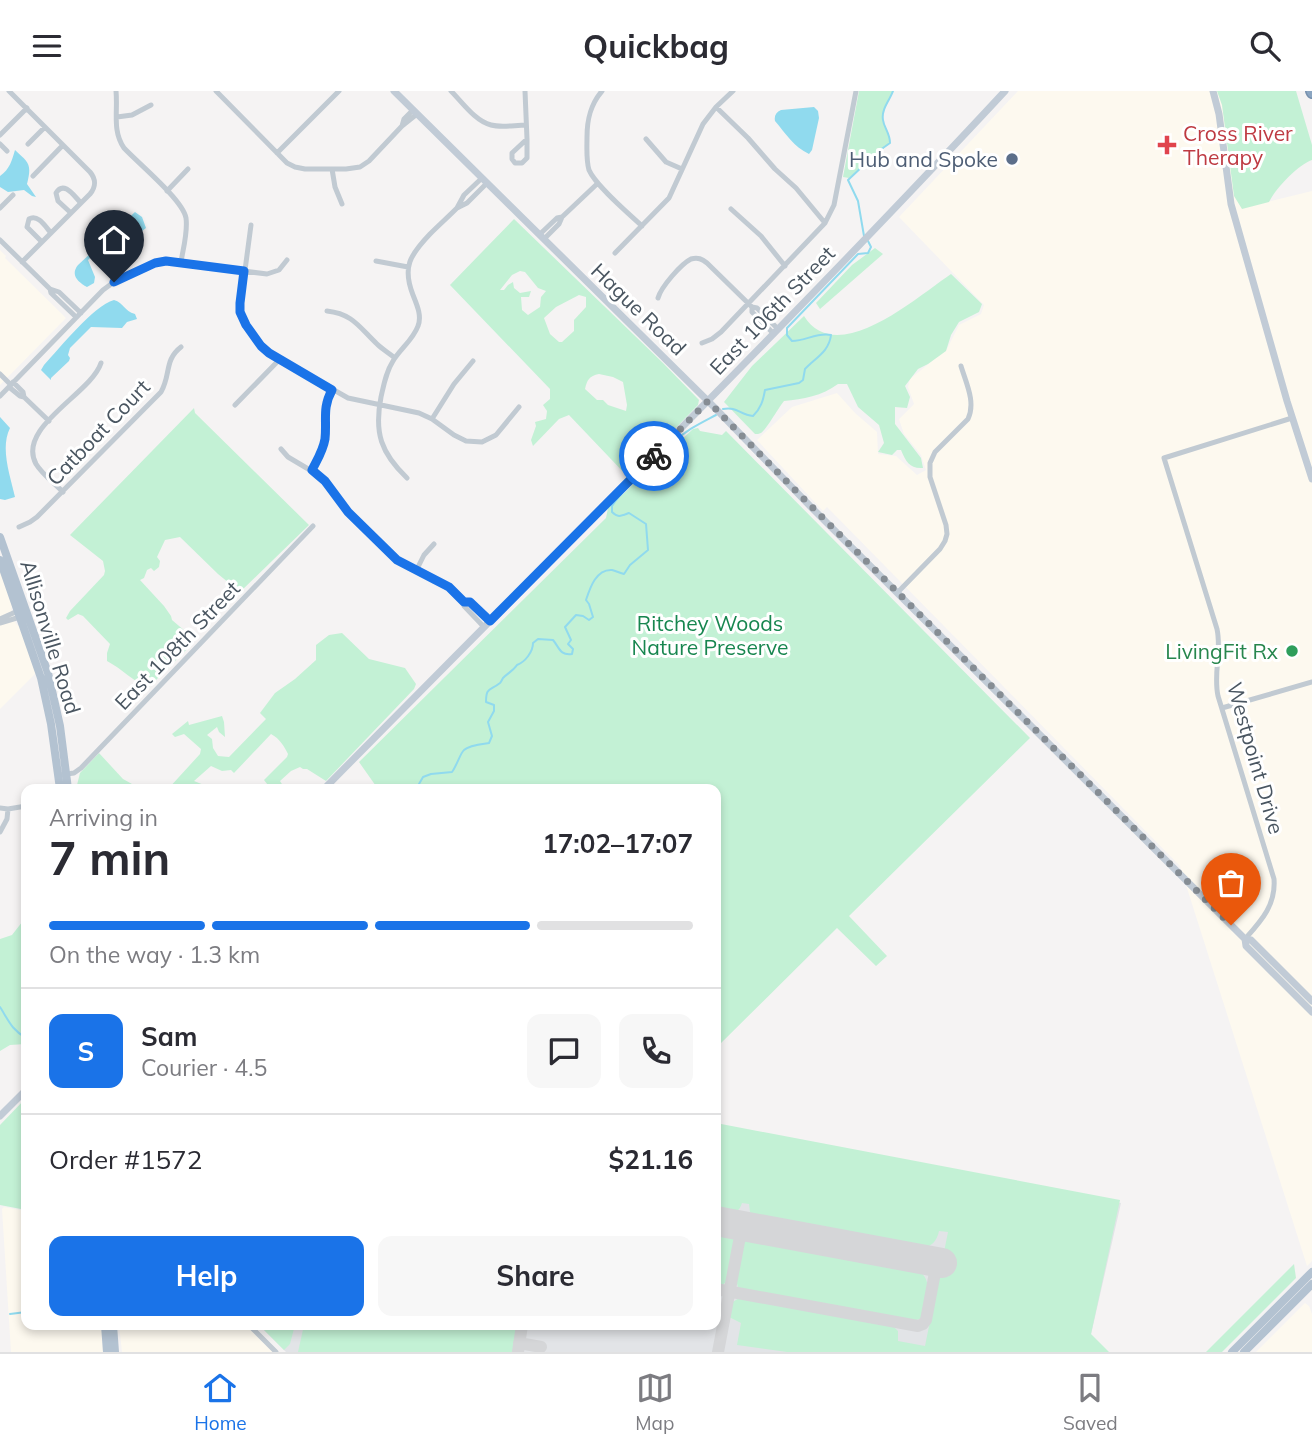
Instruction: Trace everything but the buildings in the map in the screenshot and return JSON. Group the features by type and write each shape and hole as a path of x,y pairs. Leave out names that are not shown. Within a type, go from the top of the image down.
{"main road":[{"name":"Allisonville Road","path":"0,537 45,694 66,784"},
{"name":"Allisonville Road","path":"0,560 23,612"},
{"name":"Allisonville Road","path":"61,784 63,775"},
{"path":"1232,1352 1312,1272"},
{"path":"1242,1352 1312,1285"},
{"path":"1242,1352 1261,1331 1259,1325"},
{"path":"105,1330 107,1352"},
{"path":"113,1330 115,1352"}],"street":[{"path":"9,91 90,172 95,184 81,203 22,262"},
{"path":"116,91 117,133 121,144 180,205 185,215 181,262"},
{"path":"216,91 277,153 290,165 298,168 353,169 366,164 393,137 404,119 415,112"},
{"path":"277,153 339,91"},
{"name":"Hague Road","path":"394,91 1245,939 1246,946 1311,1007"},
{"path":"451,91 488,124 526,125"},
{"path":"525,91 527,139"},
{"path":"601,91 587,121 588,163 591,174 642,226"},
{"path":"615,253 669,198 703,124 733,91"},
{"path":"702,342 715,337 750,305 825,223 834,205 856,91"},
{"name":"East 106th Street","path":"329,784 776,332 1005,91"},
{"path":"1213,91 1219,114 1231,204 1312,479"},
{"path":"117,117 132,115 151,105"},
{"path":"716,107 796,188 825,223"},
{"path":"0,135 27,108"},
{"path":"28,144 45,127"},
{"path":"646,139 666,162 682,169"},
{"path":"0,144 7,151"},
{"path":"33,176 63,145"},
{"path":"167,191 188,169"},
{"path":"332,169 342,204"},
{"path":"407,478 390,460 382,444 378,425 386,378 395,358 415,333 419,320 419,312 409,284 410,259 419,246 457,208 464,195 484,181"},
{"path":"542,237 556,218 562,217 598,183"},
{"path":"71,213 58,201 58,190 66,189 81,203"},
{"path":"0,208 13,195"},
{"path":"731,209 757,231 785,266"},
{"path":"42,242 27,226 29,219 38,219 51,233"},
{"path":"251,225 240,303 242,317 263,349 279,360 348,398 416,412 466,441 478,442 496,435 519,407"},
{"path":"0,240 50,289 59,292 78,315"},
{"path":"658,298 663,287 686,263 698,258 708,263 750,305 757,308 776,332"},
{"path":"0,396 103,290 114,282 158,262 181,262 271,274 287,260"},
{"path":"376,261 408,267"},
{"path":"327,311 337,312 353,320 395,358"},
{"name":"Catboat Court","path":"19,527 33,520 161,392 170,360 181,347"},
{"path":"235,405 279,360"},
{"path":"432,419 454,384 473,361"},
{"path":"62,492 39,469 34,459 33,442 38,432 94,376 101,363"},
{"path":"898,592 940,549 946,538 946,526 930,477 930,463 933,455 968,419 971,412 971,400 961,366"},
{"path":"0,374 49,421"},
{"path":"312,470 324,444 325,409 332,390"},
{"name":"Westpoint Drive","path":"1245,939 1266,915 1274,893 1275,879 1216,686 1220,639 1164,458 1292,418"},
{"path":"281,449 288,457 312,470 325,481 348,512 397,560 449,587 464,602 470,602 487,624"},
{"name":"East 108th Street","path":"63,775 74,773 81,768 313,526"},
{"path":"416,571 424,555 434,544"},
{"path":"0,621 23,612"},
{"path":"1222,708 1312,682"},
{"path":"0,808 21,807"},
{"path":"0,832 7,819 8,809"},
{"path":"0,1116 21,1095"},
{"path":"254,1330 276,1352"}],"shaded area":[{"path":"1018,91 1217,91 1242,208 1312,191 1312,1261 1307,1266 1180,866 827,507 823,511 757,440 792,407 837,393 877,432 878,454 896,456 917,475 926,470 921,455 904,434 899,419 914,404 908,387 910,379 947,349 959,325 981,314 984,305 899,217"},
{"path":"0,250 66,318 0,385"},
{"path":"0,569 11,610 16,624 21,628 36,673 0,709"},
{"path":"721,1128 1121,1203 1087,1352 286,1352 264,1330 721,1330"},
{"path":"4,1207 21,1210 21,1330 101,1330 103,1352 11,1352"},
{"path":"1305,1303 1312,1314 1312,1352 1256,1352"},
{"path":"120,1330 250,1330 273,1352 122,1352"}],"green space":[{"path":"859,91 893,91 883,116 890,143 849,178 843,177"},
{"path":"1217,91 1296,91 1312,145 1312,160 1288,178 1269,202 1242,209 1234,196 1222,105"},
{"path":"514,219 663,363 699,400 698,405 628,477 569,415 559,419 533,446 531,440 535,422 546,419 547,411 543,405 550,399 550,389 450,285","holes":["525,272 538,288 546,291 541,297 540,307 528,315 522,310 521,297 529,297 531,291 520,293 514,288 513,282 500,290 512,275","579,295 586,297 586,307 574,320 574,331 562,342 550,334 544,318 556,307","596,375 613,377 623,382 626,411 608,405 603,400 597,400 585,389 589,379"]},
{"path":"875,248 883,254 820,309 816,303 852,265"},
{"path":"951,274 982,304 979,312 959,322 946,351 918,369 905,386 910,397 907,408 895,407 895,424 921,458 923,468 909,464 901,450 892,455 878,452 884,443 879,425 858,407 847,384 838,384 812,396 784,401 766,428 758,434 724,402 752,366 804,316 818,330 836,335 856,332 899,311"},
{"path":"194,408 195,413 309,525 240,592 180,537 165,540 157,557 160,561 159,567 154,571 151,568 147,570 144,578 140,580 164,606 172,620 192,637 192,644 148,688 107,661 110,644 83,616 78,614 68,620 66,618 105,571 103,561 70,535"},
{"name":"Ritchey Woods Nature Preserve","path":"693,429 722,435 726,431 1030,738 849,916 887,956 876,966 837,928 721,1043 721,784 374,784 359,762 606,518 608,508"},
{"path":"342,633 369,659 405,668 416,684 326,781 300,767 280,781 282,784 267,784 264,780 288,754 271,734 234,773 211,766 194,781 202,784 173,784 200,754 201,749 184,734 175,737 172,734 188,721 189,725 222,716 225,737 217,727 207,735 212,739 218,756 229,757 266,719 260,713 275,693 316,660 316,645 329,635"},
{"path":"99,753 123,779 132,784 77,784 80,773"},
{"path":"21,923 21,1044 10,1045 0,1051 0,939 12,935"},
{"path":"21,1103 21,1209 0,1205 0,1125"},
{"path":"721,1124 1120,1200 1091,1334 1109,1352 787,1352 737,1345 741,1323 729,1317 731,1303 741,1297 893,1326 898,1331 898,1341 925,1346 948,1232 939,1231 934,1243 922,1249 754,1218 749,1204 742,1203 738,1210 732,1213 721,1211"},
{"path":"721,1232 735,1238 728,1279 721,1284"},
{"path":"751,1238 916,1269 926,1278 927,1284 923,1316 911,1321 742,1290 736,1280 742,1245"},
{"path":"1294,1264 1296,1278 1222,1352 1206,1352"},
{"path":"264,1330 294,1330 290,1344 284,1350"},
{"path":"303,1330 517,1330 513,1352 298,1352"}],"water":[{"path":"814,107 819,118 809,154 790,140 775,121 775,117 781,110"},
{"path":"15,150 28,164 27,184 36,197 24,190 8,192 0,187 0,176 12,161"},
{"path":"135,212 142,217 146,228 134,237 91,257 88,260 95,277 94,283 87,287 81,283 75,275 78,265"},
{"path":"114,300 135,314 137,319 127,322 122,328 91,327 70,348 69,361 51,380 41,370 44,365 96,310"},
{"path":"0,417 10,428 6,453 15,497 5,500 0,499"}],"waterway":[{"path":"864,236 858,201 848,180 890,143 883,116 893,91"},
{"path":"723,409 753,416 761,404 765,390 803,380 805,369 825,350 831,335 792,341 787,335 787,328 858,254 868,253 871,247 868,241"},
{"path":"419,784 423,777 431,774 452,772 464,750 489,743 492,736 488,722 494,705 486,702 488,692 526,659 533,643 538,639 553,640 562,652 572,654 573,649 568,644 571,640 565,627 576,615 589,620 593,617 586,600 594,580 606,571 624,574 630,565 648,550 646,524 629,513 616,515 612,512 612,506 628,487 661,460 672,444 716,415"},
{"path":"0,1007 21,1035"},
{"path":"10,1314 21,1313"}],"taxiway":[{"path":"718,1352 742,1226"},
{"path":"721,1290 918,1326 926,1320 937,1262"},
{"path":"518,1352 521,1330"},
{"path":"519,1343 541,1347"}],"runway":[{"path":"721,1222 942,1263"}],"way so far":[{"path":"654,456 708,401 1231,925"}],"place":[{"name":"Cross River Therapy","path":"1167,145"},
{"name":"Hub and Spoke","path":"1012,159"},
{"name":"LivingFit Rx","path":"1292,651"}],"route":[{"path":"114,282 155,263 166,261 244,271 240,312 261,346 332,390 325,409 324,444 312,470 325,481 348,512 397,560 449,587 490,621 654,456"}]}
